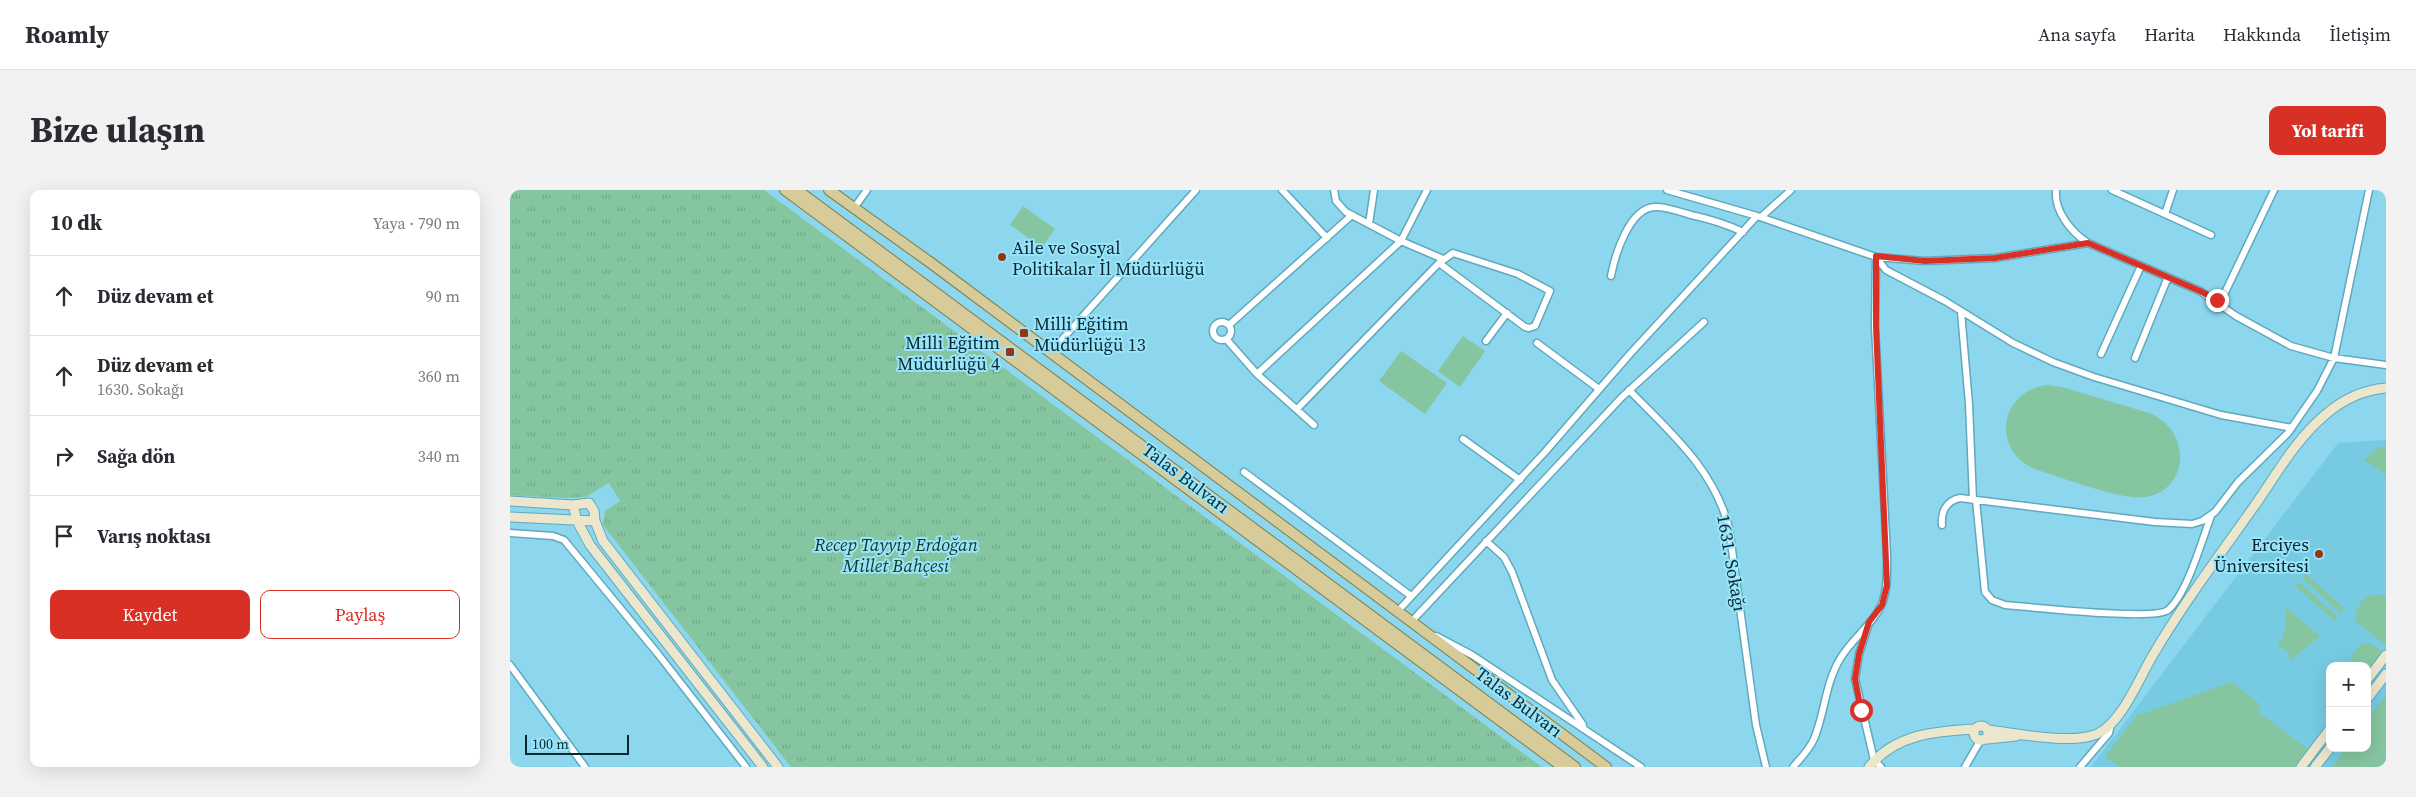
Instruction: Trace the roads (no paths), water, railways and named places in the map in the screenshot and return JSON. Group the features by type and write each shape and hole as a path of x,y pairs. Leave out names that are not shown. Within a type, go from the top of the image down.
{"main road":[{"path":"785,190 1563,767"},
{"name":"Talas Bulvarı","path":"797,190 1575,767"},
{"name":"Talas Bulvarı","path":"829,190 931,263 1606,767"}],"street":[{"path":"854,208 867,190"},
{"path":"1050,353 1196,190"},
{"path":"1282,190 1327,238"},
{"path":"1297,410 1441,261 1453,253 1518,274 1550,291 1534,327 1527,328 1441,261 1352,215 1339,206 1334,190"},
{"path":"1369,224 1374,190"},
{"path":"1257,374 1401,241 1427,190"},
{"path":"1667,190 1759,217 1876,256 1925,261 1995,258 2088,243"},
{"path":"1397,612 1520,480 1599,389 1743,232 1791,190"},
{"path":"2056,190 2056,202 2061,213 2075,233 2088,243 2200,291 2220,303 2236,316 2291,346 2334,358 2386,365"},
{"path":"2112,190 2212,235"},
{"path":"2165,214 2173,190"},
{"path":"2220,303 2274,190"},
{"path":"1962,312 1975,500 1985,592 1992,600 2005,605 2102,613 2160,614 2170,608 2191,569 2211,516 2238,482 2271,452 2292,428 2317,391 2334,358 2369,190"},
{"path":"1611,276 1616,255 1624,236 1634,220 1647,208 1660,207 1726,224 1743,232"},
{"path":"1229,325 1352,215"},
{"path":"1876,256 1886,270 2032,352 2094,377 2221,415 2292,428"},
{"path":"1794,767 1808,750 1814,739 1829,683 1836,665 1850,644 1882,605 1887,585 1876,327 1876,256"},
{"path":"2101,354 2141,266"},
{"path":"2135,358 2168,277"},
{"path":"1486,341 1507,313"},
{"path":"1220,322 1229,325 1232,333 1227,340 1220,341 1215,338 1213,328 1220,322"},
{"path":"1641,767 1585,728 1472,655 1411,622 1629,390 1704,322"},
{"path":"1227,340 1257,374 1314,425"},
{"path":"1537,344 1599,389"},
{"path":"1875,765 1885,750 1906,739 1928,733 1948,732 1981,735 2086,738 2099,733 2111,723 2132,694 2158,648 2304,435 2324,415 2342,402 2359,394 2386,388"},
{"name":"1631. Sokağı","path":"1629,390 1696,459 1713,486 1724,509 1729,528 1756,725 1766,767"},
{"path":"1463,439 1520,480"},
{"path":"1244,472 1411,596"},
{"path":"1942,525 1943,513 1951,501 1960,498 2155,522 2192,524 2211,516"},
{"path":"510,501 573,505 589,503 594,511 594,521 603,541 778,767"},
{"path":"573,505 577,521 590,546 763,767"},
{"path":"510,517 594,521"},
{"path":"510,533 554,536 564,540 658,654 746,767"},
{"path":"1486,541 1504,557 1512,572 1552,680 1585,728"},
{"path":"1869,622 1859,654 1855,679 1875,765"},
{"path":"2371,675 2386,655"},
{"path":"510,665 585,767"},
{"path":"2371,694 2386,674"},
{"path":"510,676 518,676"},
{"path":"2080,767 2109,733 2111,723"},
{"path":"1965,767 1981,735"},
{"path":"2301,767 2326,735"},
{"path":"2316,767 2327,752"}],"place":[{"name":"Aile ve Sosyal Politikalar İl Müdürlüğü","path":"1002,257"},
{"name":"Milli Eğitim Müdürlüğü 13","path":"1024,333"},
{"name":"Milli Eğitim Müdürlüğü 4","path":"1010,352"},
{"name":"Erciyes Üniversitesi","path":"2319,554"}],"park label":[{"name":"Recep Tayyip Erdoğan Millet Bahçesi","path":"896,554"}]}
